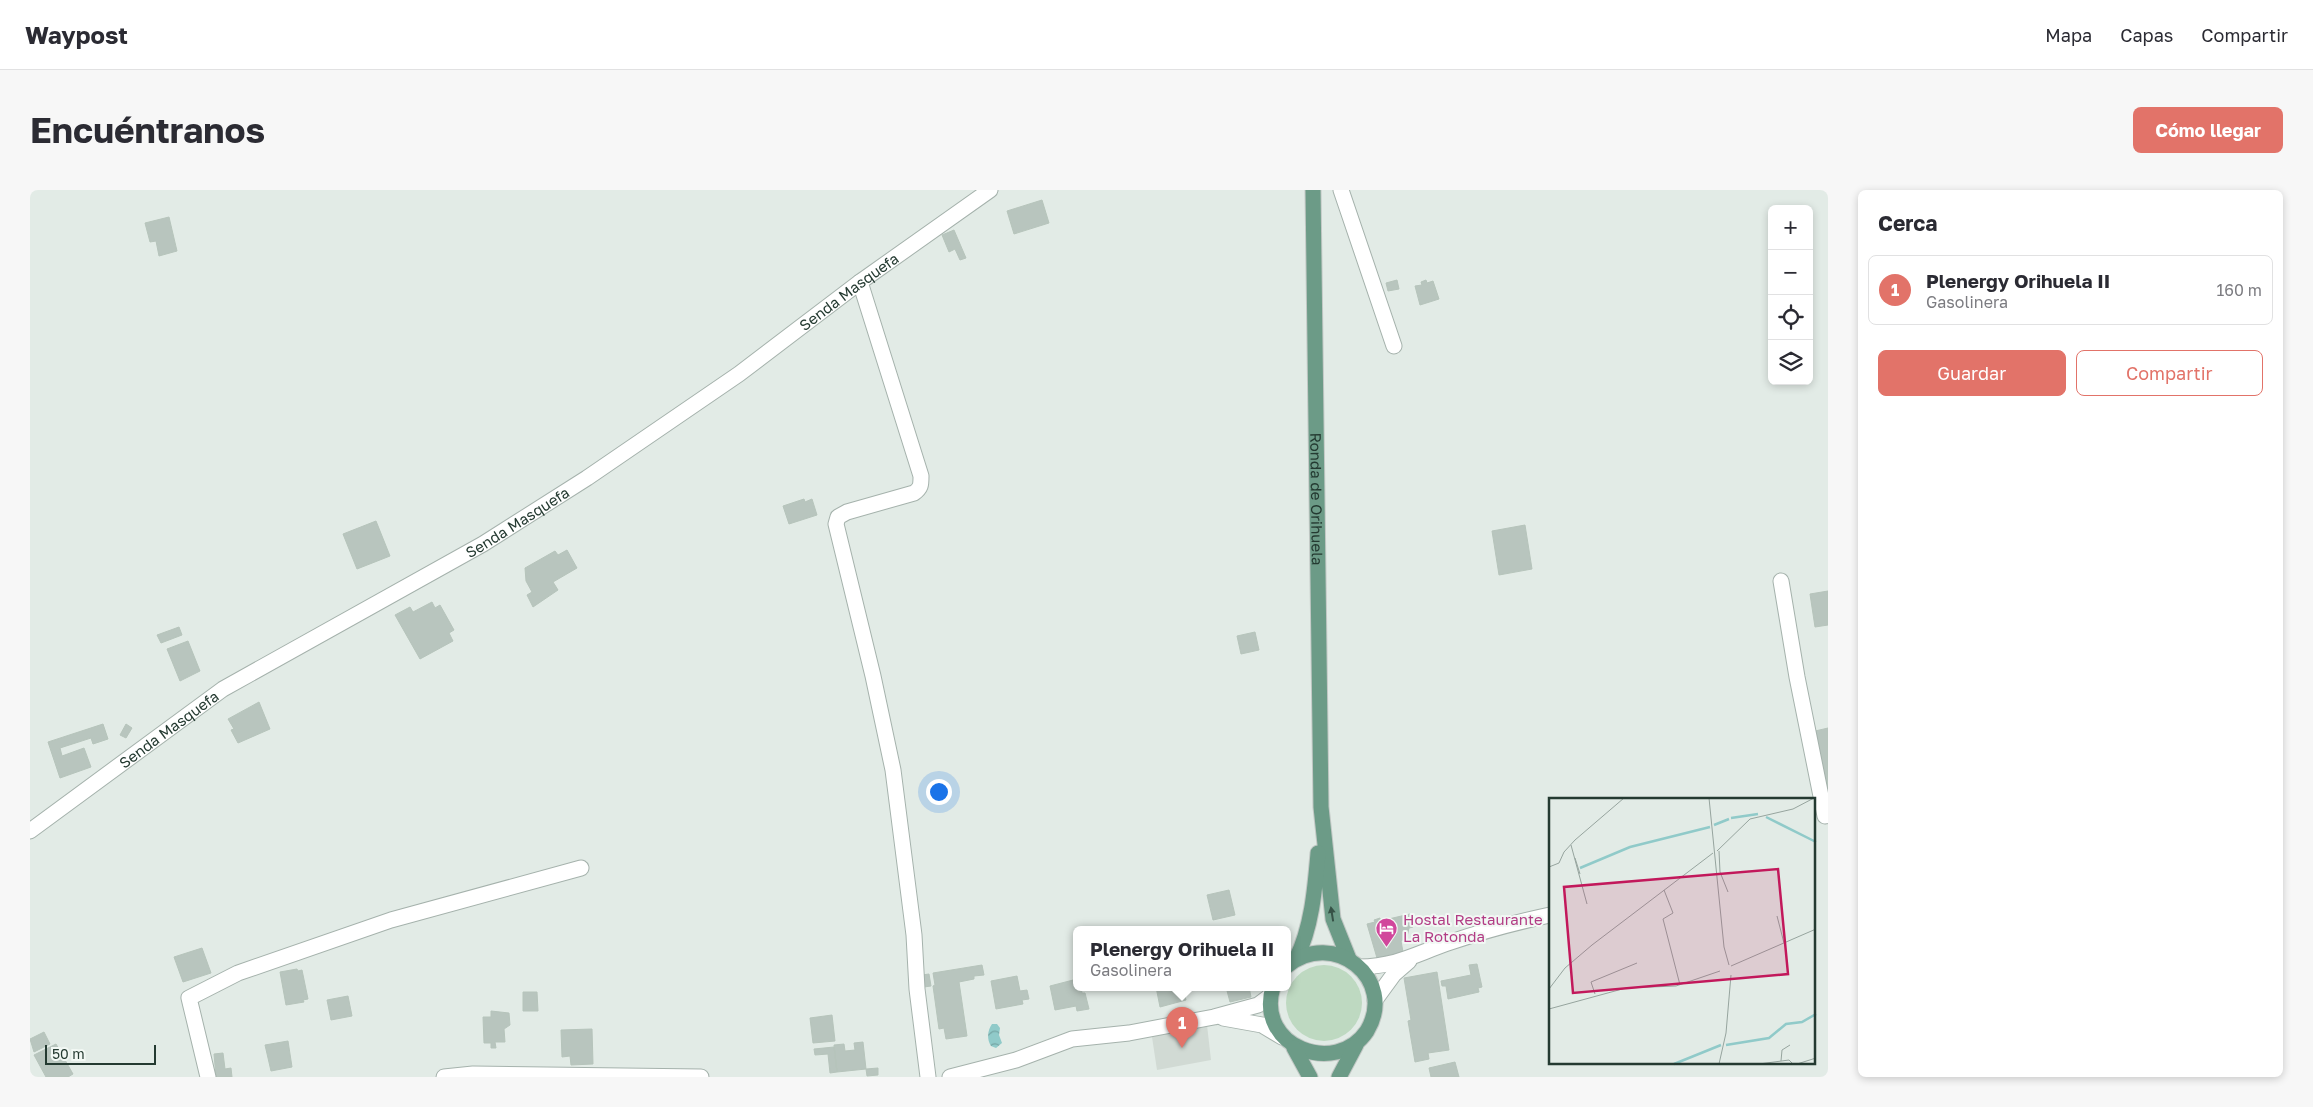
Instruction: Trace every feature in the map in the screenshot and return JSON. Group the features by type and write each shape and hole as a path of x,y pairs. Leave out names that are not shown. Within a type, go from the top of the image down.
{"main road":[{"name":"Ronda de Orihuela","path":"1313,190 1321,807 1332,919 1354,963"},
{"name":"Ronda de Orihuela","path":"1291,963 1304,944 1310,915 1321,807"},
{"name":"Ronda de Orihuela","path":"1291,963 1308,954 1322,952 1336,954 1354,963 1367,976 1375,1000"},
{"path":"1272,991 1271,1013 1274,1026 1294,1048 1309,1055 1326,1056 1342,1053 1356,1044 1367,1032 1374,1016 1375,1000"},
{"path":"1339,1077 1356,1044"},
{"path":"1294,1048 1310,1077"}],"street":[{"name":"Senda Masquefa","path":"30,831 223,689 484,544 587,478 739,374 860,282 990,190"},
{"path":"1341,190 1394,346"},
{"path":"860,282 921,476 921,485 914,493 847,512 838,517 836,524 873,676 893,770 914,935 917,989 928,1077"},
{"path":"1781,582 1822,818"},
{"path":"208,1077 190,998 238,973 391,920 581,868"},
{"path":"1354,963 1382,966 1412,958 1450,942 1549,915"},
{"path":"1375,1000 1394,974 1412,958"},
{"path":"950,1077 1016,1060 1072,1039 1129,1033 1214,1017 1258,1004 1272,991"},
{"path":"1214,1017 1240,1019 1262,1026 1282,1037"},
{"path":"444,1077 473,1074 700,1077"}],"shaded area":[{"path":"1207,1025 1211,1060 1157,1070 1152,1037"}],"green space":[{"path":"1317,965 1331,965 1345,971 1356,982 1362,996 1362,1010 1356,1024 1345,1035 1331,1041 1317,1041 1303,1035 1292,1024 1286,1010 1286,996 1288,991 1291,991 1292,982 1303,971"}],"water":[{"path":"992,1024 997,1024 1000,1028 999,1035 1002,1043 996,1048 991,1046 988,1038 988,1032"}],"building":[{"path":"1042,200 1049,223 1014,234 1007,211"},
{"path":"169,217 177,251 159,256 156,241 150,242 145,223"},
{"path":"954,230 966,258 960,260 955,249 949,252 942,235"},
{"path":"1397,280 1399,289 1388,291 1386,283"},
{"path":"1426,280 1427,283 1433,281 1439,299 1420,305 1415,286 1422,285 1421,282"},
{"path":"804,499 805,502 812,499 817,515 789,524 783,506"},
{"path":"376,521 390,556 357,569 343,534"},
{"path":"1525,525 1532,569 1499,575 1492,531"},
{"path":"567,550 577,568 553,582 558,590 533,607 527,595 532,592 526,581 525,568 555,551 558,555"},
{"path":"1828,591 1828,625 1815,627 1810,594"},
{"path":"432,602 435,608 440,605 454,630 449,633 453,641 420,659 395,615 410,607 413,612"},
{"path":"179,627 182,635 161,643 157,635"},
{"path":"1255,632 1259,650 1241,654 1237,636"},
{"path":"188,641 200,671 180,681 167,649"},
{"path":"259,702 270,729 238,743 231,730 234,729 228,719"},
{"path":"103,724 108,739 93,744 91,738 60,748 62,756 84,748 91,767 60,778 48,742"},
{"path":"126,724 132,728 126,738 120,735"},
{"path":"1828,728 1828,803 1811,732"},
{"path":"1229,890 1235,915 1213,920 1207,895"},
{"path":"1410,914 1413,927 1409,928 1407,937 1401,941 1403,952 1377,958 1367,924 1375,922 1374,920 1380,918 1380,921"},
{"path":"202,948 211,973 183,982 174,957"},
{"path":"1477,964 1482,987 1478,988 1479,992 1448,999 1446,986 1442,986 1441,981 1471,975 1469,965"},
{"path":"982,965 984,975 974,976 974,979 959,982 967,1036 946,1039 944,1028 939,1029 933,973"},
{"path":"297,969 298,971 302,970 308,999 303,1000 304,1002 286,1005 280,972"},
{"path":"1437,972 1449,1050 1428,1053 1429,1059 1415,1062 1408,1021 1411,1020 1404,978"},
{"path":"929,974 931,986 924,987 922,975"},
{"path":"1017,976 1020,991 1027,990 1029,999 1022,1000 1023,1004 996,1009 991,981"},
{"path":"1073,980 1073,991 1085,993 1089,1009 1077,1011 1076,1006 1055,1010 1050,986"},
{"path":"1157,991 1184,991 1186,1000 1160,1007"},
{"path":"1227,991 1250,991 1251,997 1230,1002"},
{"path":"523,992 537,992 538,1011 523,1011"},
{"path":"348,996 352,1016 331,1020 327,1000"},
{"path":"491,1011 509,1013 510,1025 504,1029 505,1042 495,1042 496,1048 491,1048 491,1043 484,1043 483,1017 491,1017"},
{"path":"832,1015 835,1041 813,1043 810,1018"},
{"path":"592,1029 593,1064 571,1065 570,1056 562,1057 561,1030"},
{"path":"44,1032 50,1044 34,1052 30,1039"},
{"path":"288,1041 292,1067 271,1071 265,1045"},
{"path":"863,1042 866,1069 837,1072 834,1045 844,1044 845,1051 855,1050 854,1043"},
{"path":"56,1044 73,1074 68,1077 46,1077 34,1055"},
{"path":"834,1047 837,1072 830,1073 828,1054 815,1055 814,1049"},
{"path":"223,1053 225,1069 231,1068 232,1077 216,1077 214,1054"},
{"path":"1455,1062 1459,1077 1431,1077 1429,1068"},
{"path":"878,1068 878,1075 867,1076 866,1069"}],"place":[{"name":"Hostal Restaurante La Rotonda","path":"1387,947"},
{"name":"Plenergy Orihuela II","path":"1182,1048"}]}
